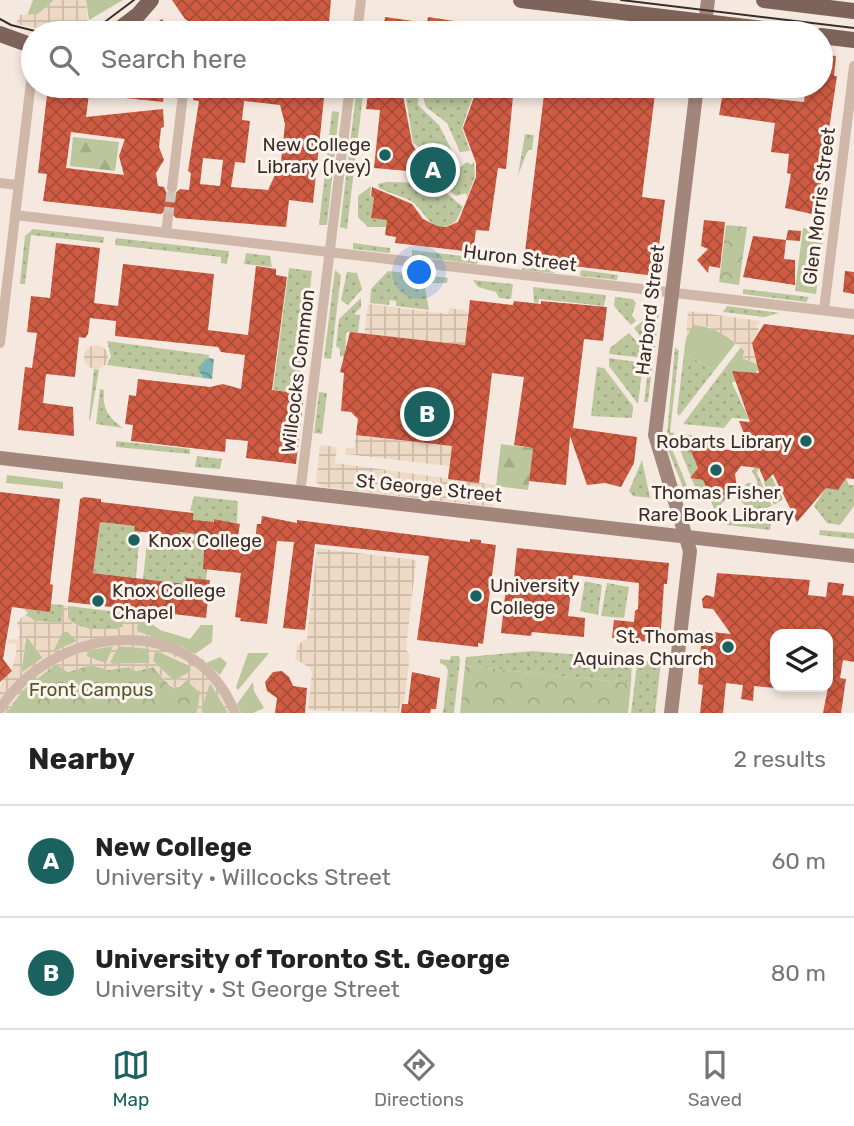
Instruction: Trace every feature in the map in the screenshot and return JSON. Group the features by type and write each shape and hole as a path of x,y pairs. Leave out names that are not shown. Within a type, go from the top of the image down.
{"main road":[{"path":"130,21 150,0"},
{"path":"521,0 658,21"},
{"path":"764,0 854,11"},
{"path":"0,34 21,42"},
{"path":"833,37 854,40"}],"street":[{"path":"358,21 361,0"},
{"path":"705,21 708,0"},
{"name":"Glen Morris Street","path":"824,310 854,66"},
{"path":"0,343 29,98"},
{"path":"172,188 183,98"},
{"name":"Willcocks Common","path":"300,494 349,98"},
{"name":"Harbord Street","path":"671,713 690,551 659,457 655,435 696,98"},
{"path":"0,183 18,185"},
{"name":"Huron Street","path":"15,215 854,314"},
{"path":"166,233 168,217"},
{"name":"St George Street","path":"0,458 854,556"},
{"path":"0,709 25,679 50,660 85,644 119,640 153,643 195,661 222,688 235,713"}],"green space":[{"path":"33,0 54,0 38,14 27,16"},
{"path":"86,0 123,0 89,20"},
{"path":"356,98 363,98 347,229 340,227"},
{"path":"406,98 418,98 418,105 439,125 454,155 441,174 412,177 412,172 432,174 434,157 413,143"},
{"path":"423,98 472,98 462,128 470,151 460,152 447,123 426,107"},
{"path":"332,111 339,112 327,225 319,225"},
{"path":"525,134 534,135 532,150 528,150 518,175"},
{"path":"73,137 119,142 115,171 70,166"},
{"path":"474,161 475,177 467,197 466,193 456,196 445,186 444,179 467,162 472,165"},
{"path":"434,183 463,207 456,221 441,227 430,221 411,201 379,188 378,184"},
{"path":"371,186 370,196 374,198 371,218 397,221 396,227 368,227 358,217 358,196"},
{"path":"726,225 747,227 739,285 719,282"},
{"path":"803,228 824,231 816,294 795,291"},
{"path":"33,229 104,237 103,243 31,235 25,284 20,284 25,236"},
{"path":"116,238 229,251 227,264 221,263 221,257 115,245"},
{"path":"353,243 390,248 390,253 353,249"},
{"path":"412,250 478,258 477,264 412,256"},
{"path":"246,253 270,256 272,267 244,264"},
{"path":"523,263 534,268 535,265 555,267 554,273 522,270"},
{"path":"289,268 312,271 298,393 273,390"},
{"path":"335,270 341,275 331,359 324,358"},
{"path":"581,270 618,275 617,280 580,276"},
{"path":"388,271 448,278 447,283 430,283 425,287 429,310 396,306 396,301 390,300 389,305 370,303 371,289"},
{"path":"347,272 357,273 362,289 348,305 341,300"},
{"path":"473,280 513,284 511,299 499,298 496,292 478,287"},
{"path":"533,287 606,295 604,306 539,299 538,303 534,302"},
{"path":"743,289 809,297 806,302 743,294"},
{"path":"615,297 633,299 636,303 632,315 636,321 631,325 614,306"},
{"path":"361,298 361,307 354,314 360,315 358,333 346,332 345,357 340,356 340,349 336,346 339,319"},
{"path":"727,306 780,313 764,317 723,312"},
{"path":"659,312 648,402 644,402 655,313"},
{"path":"649,316 646,344 634,328"},
{"path":"693,324 717,330 736,343 714,371 684,353 686,338"},
{"path":"629,333 645,351 644,358 609,354 610,348"},
{"path":"107,341 209,355 208,362 200,374 203,378 107,365 111,356"},
{"path":"675,347 679,351 670,432 674,433 672,449 689,491 685,492 666,445"},
{"path":"741,347 745,351 742,358 757,364 758,370 755,373 732,371 737,382 731,382 725,368"},
{"path":"684,353 714,371 679,416 677,413"},
{"path":"609,358 643,363 638,404 609,366"},
{"path":"597,367 604,368 633,406 632,418 591,416"},
{"path":"725,368 749,419 732,418 724,428 683,424"},
{"path":"94,369 99,370 90,421 89,419"},
{"path":"100,389 104,390 107,412 123,428 96,424"},
{"path":"319,392 327,393 322,434 314,433"},
{"path":"681,434 700,436 690,449 698,468 694,473 696,479 703,480 711,498 725,500 715,511 709,496 697,492 679,447"},
{"path":"116,441 190,449 190,454 116,447"},
{"path":"501,444 533,448 528,490 496,486"},
{"path":"197,456 222,459 220,469 195,467"},
{"path":"642,460 650,498 633,496 629,491"},
{"path":"755,467 759,468 757,473 772,506 748,514 743,503 735,499 747,483 758,483 752,471"},
{"path":"7,475 63,482 63,489 6,483"},
{"path":"771,476 783,499 774,505 764,483"},
{"path":"834,477 846,478 849,485 854,485 854,506 840,525 827,523 814,506 830,482 837,490 843,483"},
{"path":"194,496 238,501 237,523 214,519 203,547 210,548 206,580 186,578 185,584 143,579 148,533 179,536 180,530 191,533 193,511 190,511"},
{"path":"727,519 771,524 770,530 727,525"},
{"path":"100,522 135,526 135,531 140,532 136,578 93,573"},
{"path":"820,530 854,533 854,539 819,535"},
{"path":"585,581 602,585 598,615 580,611"},
{"path":"607,583 629,587 624,618 601,616"},
{"path":"51,604 63,605 62,623 36,621 25,615 28,613 24,609"},
{"path":"68,606 126,613 124,625 112,631 96,631 80,626 68,619"},
{"path":"138,614 160,630 190,639 201,625 213,625 212,642 195,654 155,639 136,630"},
{"path":"62,632 68,632 77,641 53,652"},
{"path":"27,637 43,658 21,674 26,639"},
{"path":"114,646 106,664 86,656 89,650"},
{"path":"118,646 149,648 149,663 112,664 110,662"},
{"path":"155,650 190,666 191,671 174,681 153,661"},
{"path":"532,651 632,659 631,683 465,666 466,657"},
{"path":"248,653 269,653 238,690 236,687"},
{"path":"451,656 459,656 460,660 454,713 443,713 448,671 446,666 440,663 440,659 450,660"},
{"path":"220,657 227,663 220,675 206,663"},
{"path":"641,660 661,662 655,713 631,713 637,664"},
{"name":"Front Campus","path":"56,664 68,672 90,665 109,670 129,667 136,671 153,667 171,687 179,687 189,678 202,692 197,713 6,713 23,690"},
{"path":"465,666 631,683 628,713 460,713"},
{"path":"210,682 228,713 203,713 201,710"},
{"path":"253,682 254,691 264,708 253,713 241,713 237,704"}],"shaded area":[{"path":"54,0 86,0 88,21 21,21 21,25 16,24 20,15 38,14"},
{"path":"368,304 448,314 449,308 464,310 468,313 464,357 450,343 364,334"},
{"path":"688,311 761,321 756,327 759,329 752,343 757,364 742,358 745,351 731,339 709,327 693,325 686,338"},
{"path":"96,345 104,349 108,357 104,365 96,369 88,365 84,357 88,349"},
{"path":"454,434 449,466 345,454 346,448 354,448 356,435 437,445"},
{"path":"320,445 337,447 335,463 496,485 493,507 322,487 316,482"},
{"path":"317,548 416,560 406,650 410,655 404,703 400,705 399,713 308,710 312,673 309,667 295,659 298,645 307,638"},
{"path":"63,605 68,606 67,616 73,624 91,629 121,629 126,613 138,613 137,631 183,647 204,660 227,686 241,713 228,713 210,683 201,710 203,713 197,713 200,690 189,683 189,678 174,689 153,667 136,671 129,667 109,670 90,665 68,672 56,664 23,690 6,713 0,713 0,687 4,677 11,673 17,648 16,644 8,643 8,639 18,640 20,634 17,622 25,615 36,621 61,623","holes":["62,632 68,632 77,641 53,652","27,637 43,657 21,673","113,646 106,663 86,656 89,650","119,646 149,649 149,663 110,662","155,650 182,660 190,666 191,671 174,681 153,661"]}],"water":[{"path":"209,358 214,359 212,379 203,378 199,371 201,364"}],"building":[{"path":"172,0 331,0 329,21 185,19"},
{"path":"385,17 413,21 384,21"},
{"path":"428,17 454,21 427,21"},
{"path":"833,56 836,56 834,76 837,76 816,215 785,208 791,174 787,173 789,154 771,152 775,123 719,115 722,98 804,102 804,98 833,98"},
{"path":"47,98 88,98 86,117 163,109 164,127 161,128 159,147 164,160 156,173 158,186 164,187 167,194 172,196 180,189 189,190 191,173 188,171 199,101 193,98 324,98 313,203 289,200 286,227 176,218 168,209 161,214 43,201 47,174 38,173","holes":["244,101 280,105 285,124 281,162 268,190 231,187 235,162 245,163 250,121 242,120","71,132 125,139 119,156 124,175 66,168","203,158 223,160 220,186 200,184"]},
{"path":"125,98 164,98 163,102"},
{"path":"367,98 404,98 412,143 415,149 433,158 431,173 374,168 380,110 366,109"},
{"path":"474,98 513,98 506,169 498,168 489,231 476,230 473,252 395,243 396,237 385,235 387,220 371,218 374,198 371,196 372,187 412,204 423,219 437,226 446,227 458,222 476,177 476,163 463,128"},
{"path":"544,98 654,98 642,197 665,200 655,276 524,260"},
{"path":"704,220 725,222 720,268 709,266 708,273 697,260 708,249 701,246"},
{"path":"788,230 801,231 800,241 786,240"},
{"path":"753,236 786,240 784,259 795,260 795,285 743,277"},
{"path":"56,243 100,248 94,303 118,306 123,264 214,274 208,330 248,335 256,266 276,269 276,275 287,277 272,390 304,394 296,464 246,458 248,441 226,439 225,452 131,441 133,425 125,424 129,395 136,396 138,379 210,387 223,384 241,389 245,355 221,352 218,347 115,336 116,321 90,318 88,334 85,338 79,337 75,377 46,374 43,403 73,407 74,436 18,430 25,367 32,368 37,333 27,332 31,296 50,298"},
{"path":"845,271 854,272 854,294 843,292"},
{"path":"470,300 513,305 514,301 541,304 541,301 607,307 603,341 584,339 573,428 637,437 634,463 621,487 605,483 587,485 570,436 566,485 529,481 533,448 514,445 524,377 492,373 479,483 448,479 452,446 356,435 358,419 351,412 341,411 344,373 340,372 350,332 465,345"},
{"path":"764,324 854,335 854,479 846,478 838,490 826,488 797,522 773,474 765,482 759,468 741,466 735,474 737,487 727,500 711,498 703,480 690,478 698,468 690,449 700,436 716,438 724,449 734,451 745,436 739,421 750,422 732,371 759,373 752,343"},
{"path":"0,492 60,499 50,584 53,585 50,612 12,607 3,659 12,671 0,682"},
{"path":"80,499 101,499 101,502 193,513 193,520 214,522 214,519 240,524 237,541 255,542 257,524 261,524 262,516 297,523 297,520 470,542 470,539 481,540 481,543 496,545 483,644 478,643 478,647 417,640 429,556 315,544 305,630 283,628 294,542 277,541 267,624 240,621 241,618 235,617 241,573 203,569 205,535 180,532 179,536 134,531 135,526 100,522 93,573 185,584 186,578 210,580 206,618 141,610 140,613 129,612 129,609 68,602"},
{"path":"517,548 669,563 667,584 664,584 660,643 612,638 614,620 634,622 635,611 638,609 639,583 573,575 568,616 585,618 584,637 532,632 531,636 501,633 506,587 513,588"},
{"path":"717,573 810,580 808,595 826,597 828,582 844,584 842,595 854,596 854,662 843,660 840,678 846,679 841,713 823,713 827,692 833,692 833,629 770,629 770,688 754,686 753,701 741,699 743,685 726,683 723,713 700,713 703,685 698,684 702,631 731,634 713,609 703,608 702,599 706,595 714,597"},
{"path":"282,671 293,686 307,688 305,713 275,713 277,698 267,691 265,682 273,672"},
{"path":"412,672 440,678 436,709 431,709 430,713 401,713 402,704 408,704"}],"tunnel":[{"path":"168,217 172,188"}],"tram line":[{"path":"106,21 134,0"},
{"path":"621,0 796,21"},
{"path":"0,19 21,28"},
{"path":"833,25 854,28"}],"place":[{"name":"New College Library (Ivey)","path":"385,155"},
{"name":"New College","path":"433,170"},
{"name":"University of Toronto St. George","path":"427,414"},
{"name":"Robarts Library","path":"806,441"},
{"name":"Thomas Fisher Rare Book Library","path":"716,470"},
{"name":"Knox College","path":"134,540"},
{"name":"University College","path":"476,596"},
{"name":"Knox College Chapel","path":"98,601"},
{"name":"St. Thomas Aquinas Church","path":"728,647"}]}
